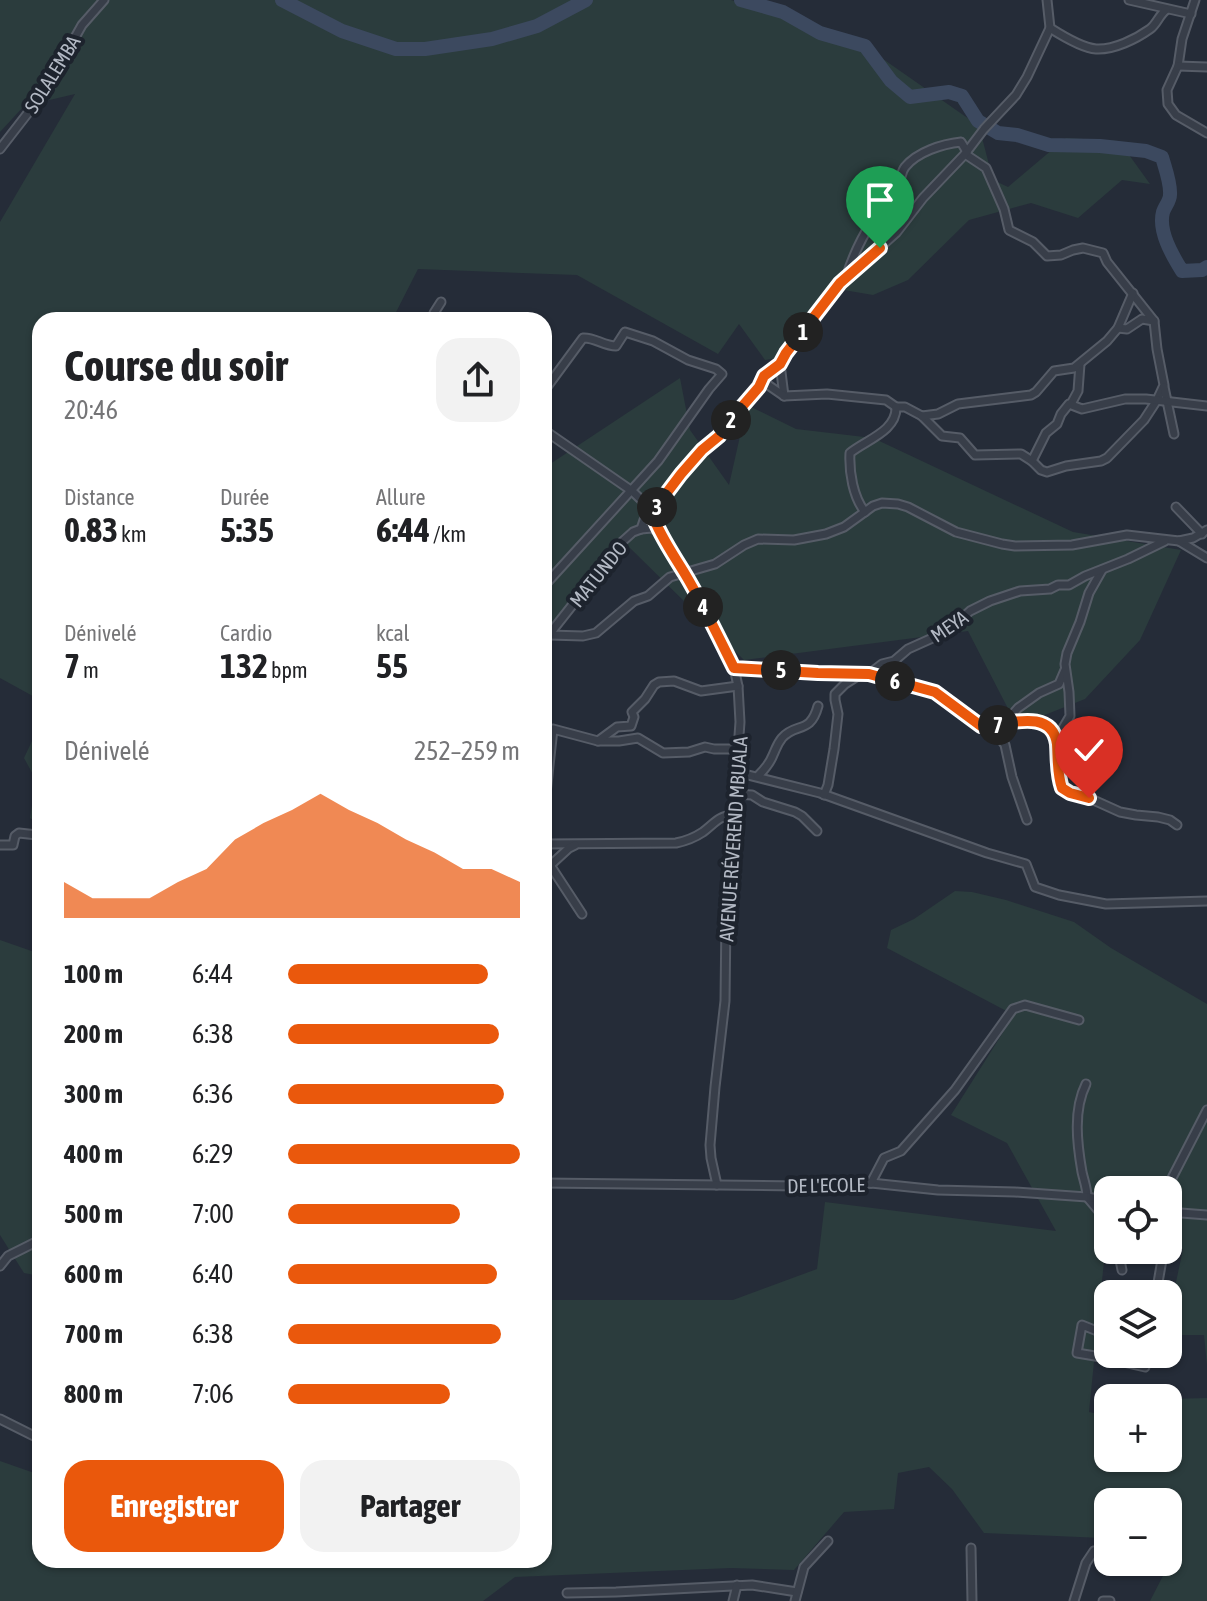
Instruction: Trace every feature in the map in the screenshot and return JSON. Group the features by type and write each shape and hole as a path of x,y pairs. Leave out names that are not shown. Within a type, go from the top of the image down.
{"street":[{"name":"SOLALEMBA","path":"0,149 45,91 82,25 104,0"},
{"path":"847,277 896,233 923,198 1016,95 1050,28 1047,0"},
{"path":"1129,0 1191,14"},
{"path":"1195,0 1182,39 1178,66 1167,90 1168,104 1176,115 1207,133"},
{"path":"1050,28 1084,46 1101,49 1120,44 1152,28 1166,10"},
{"path":"1178,66 1207,67"},
{"path":"847,277 865,233 901,179 903,169 928,151 961,142 966,153 986,168 1004,209 1009,230 1033,242 1047,256 1083,248 1103,253 1154,321 1174,434"},
{"name":"MATUNDO","path":"552,630 623,541 641,529 644,520 681,474 719,436 759,387 764,376 780,364 847,277"},
{"path":"922,416 938,414 958,404 1025,397 1036,392 1054,371 1074,368 1107,341 1118,328 1133,293"},
{"path":"435,312 441,302"},
{"path":"1118,328 1130,328 1142,319 1154,321"},
{"path":"552,372 583,338 616,346 625,332 640,335 688,360 720,372 721,377 658,461 552,577"},
{"path":"1032,461 1046,433 1057,424 1078,391 1080,363"},
{"path":"780,364 784,396"},
{"path":"761,380 784,396 827,394 886,400 922,416 942,436 960,438 975,455 1021,454 1047,472 1101,461 1113,453 1144,420 1164,385"},
{"path":"1071,404 1082,409 1125,399 1207,406"},
{"path":"865,512 856,496 850,453 888,427 895,419 896,407"},
{"path":"552,436 632,491 653,512"},
{"path":"552,638 596,633 634,601 648,596 664,580 715,564 758,539 794,540 826,534 844,527 882,503 908,507 956,532 1015,546 1072,545 1127,535 1179,541 1204,532 1176,507"},
{"name":"AVENUE RÉVEREND MBUALA","path":"653,512 658,530 734,668 738,686 740,712 726,916 725,1001 710,1145 717,1185"},
{"path":"641,529 658,530"},
{"name":"MEYA","path":"824,795 838,714 835,694 845,684 948,631 970,611 990,601 1020,591 1069,585 1167,540"},
{"path":"1179,541 1207,558"},
{"path":"1056,740 1070,716 1067,653 1085,603 1103,568"},
{"path":"734,668 869,674 935,692 1000,738 1005,745 1027,820"},
{"path":"1004,724 1018,708 1059,684 1066,668"},
{"path":"598,741 617,727 631,726 632,712 659,682 674,681 701,691 738,686"},
{"path":"758,776 772,759 785,734 808,724 818,706"},
{"path":"981,726 1041,721 1053,730 1061,785 1065,791 1120,812 1158,817 1177,825"},
{"path":"552,738 553,729 598,741 638,738 663,753 689,752 705,747 737,749"},
{"path":"736,772 824,795 1026,864 1035,887 1059,895 1106,904 1207,901"},
{"path":"735,794 752,795 763,802 795,812 817,831"},
{"path":"552,844 676,843 688,841 723,815 733,815"},
{"path":"0,845 13,845 19,833 32,834"},
{"path":"552,863 577,844"},
{"path":"552,875 582,914"},
{"path":"871,1183 884,1158 901,1151 955,1090 1013,1009 1025,1005 1079,1020"},
{"path":"1086,1084 1077,1134 1087,1197 1094,1205"},
{"path":"1173,1176 1207,1110"},
{"name":"DE L'ECOLE","path":"552,1183 799,1186 871,1183 1094,1198"},
{"path":"1182,1214 1207,1215"},
{"path":"0,1266 8,1256 32,1244"},
{"path":"1121,1264 1122,1270"},
{"path":"1094,1330 1082,1325 1077,1353 1094,1356"},
{"path":"0,1419 32,1435"},
{"path":"795,1601 804,1567 828,1541"},
{"path":"971,1548 972,1601"},
{"path":"1074,1601 1086,1563 1094,1551"},
{"path":"567,1593 616,1597 737,1585 767,1586 797,1592"},
{"path":"733,1601 737,1585"},
{"path":"1103,1601 1110,1601"}],"shaded area":[{"path":"0,0 731,0 853,38 979,126 993,180 1008,187 1066,138 1119,141 1150,184 1122,180 1078,218 1031,203 969,220 908,280 873,295 832,288 777,358 765,360 739,324 718,354 577,275 418,269 396,312 32,312 32,696 0,678 0,222 75,94 24,106 0,132"},
{"path":"680,378 690,430 729,485 747,405 796,429 873,438 1073,532 1181,550 1140,640 1085,699 1017,726 968,631 744,660 630,548 552,633 552,463"},
{"path":"32,741 32,773 24,758"},
{"path":"955,891 972,892 1074,922 1111,948 1207,1004 1207,1365 1204,1335 1182,1335 1182,1280 1176,1280 1183,1249 1182,1176 1094,1176 1094,1264 1104,1264 1102,1280 1094,1280 1094,1362 1089,1412 1094,1413 1094,1472 1182,1472 1182,1399 1207,1398 1207,1601 1150,1601 1163,1576 1182,1576 1182,1488 1094,1488 1094,1538 984,1533 952,1489 929,1467 898,1473 894,1509 844,1512 794,1570 731,1568 515,1577 483,1601 0,1601 0,1461 32,1472 32,1568 552,1568 552,1300 733,1300 817,1269 825,1202 1056,1231 1007,1143 951,1115 1014,1015 887,948 891,930 914,919"},
{"path":"0,940 32,951 32,1274 24,1273 0,1235"}],"waterway":[{"path":"282,0 342,31 396,49 425,49 492,39 537,26 586,0"},
{"path":"741,0 783,12 820,33 865,46 891,81 910,97 949,92 962,96 978,121 998,133 1017,135 1049,145 1100,146 1146,151 1162,157 1170,190 1162,219 1167,243 1182,271 1207,267"}],"route":[{"path":"880,248 840,283 780,364 764,376 759,387 719,436 681,474 653,511 658,530 734,668 869,674 935,692 981,726 1041,721 1050,726 1055,736 1062,788 1089,798"}]}
